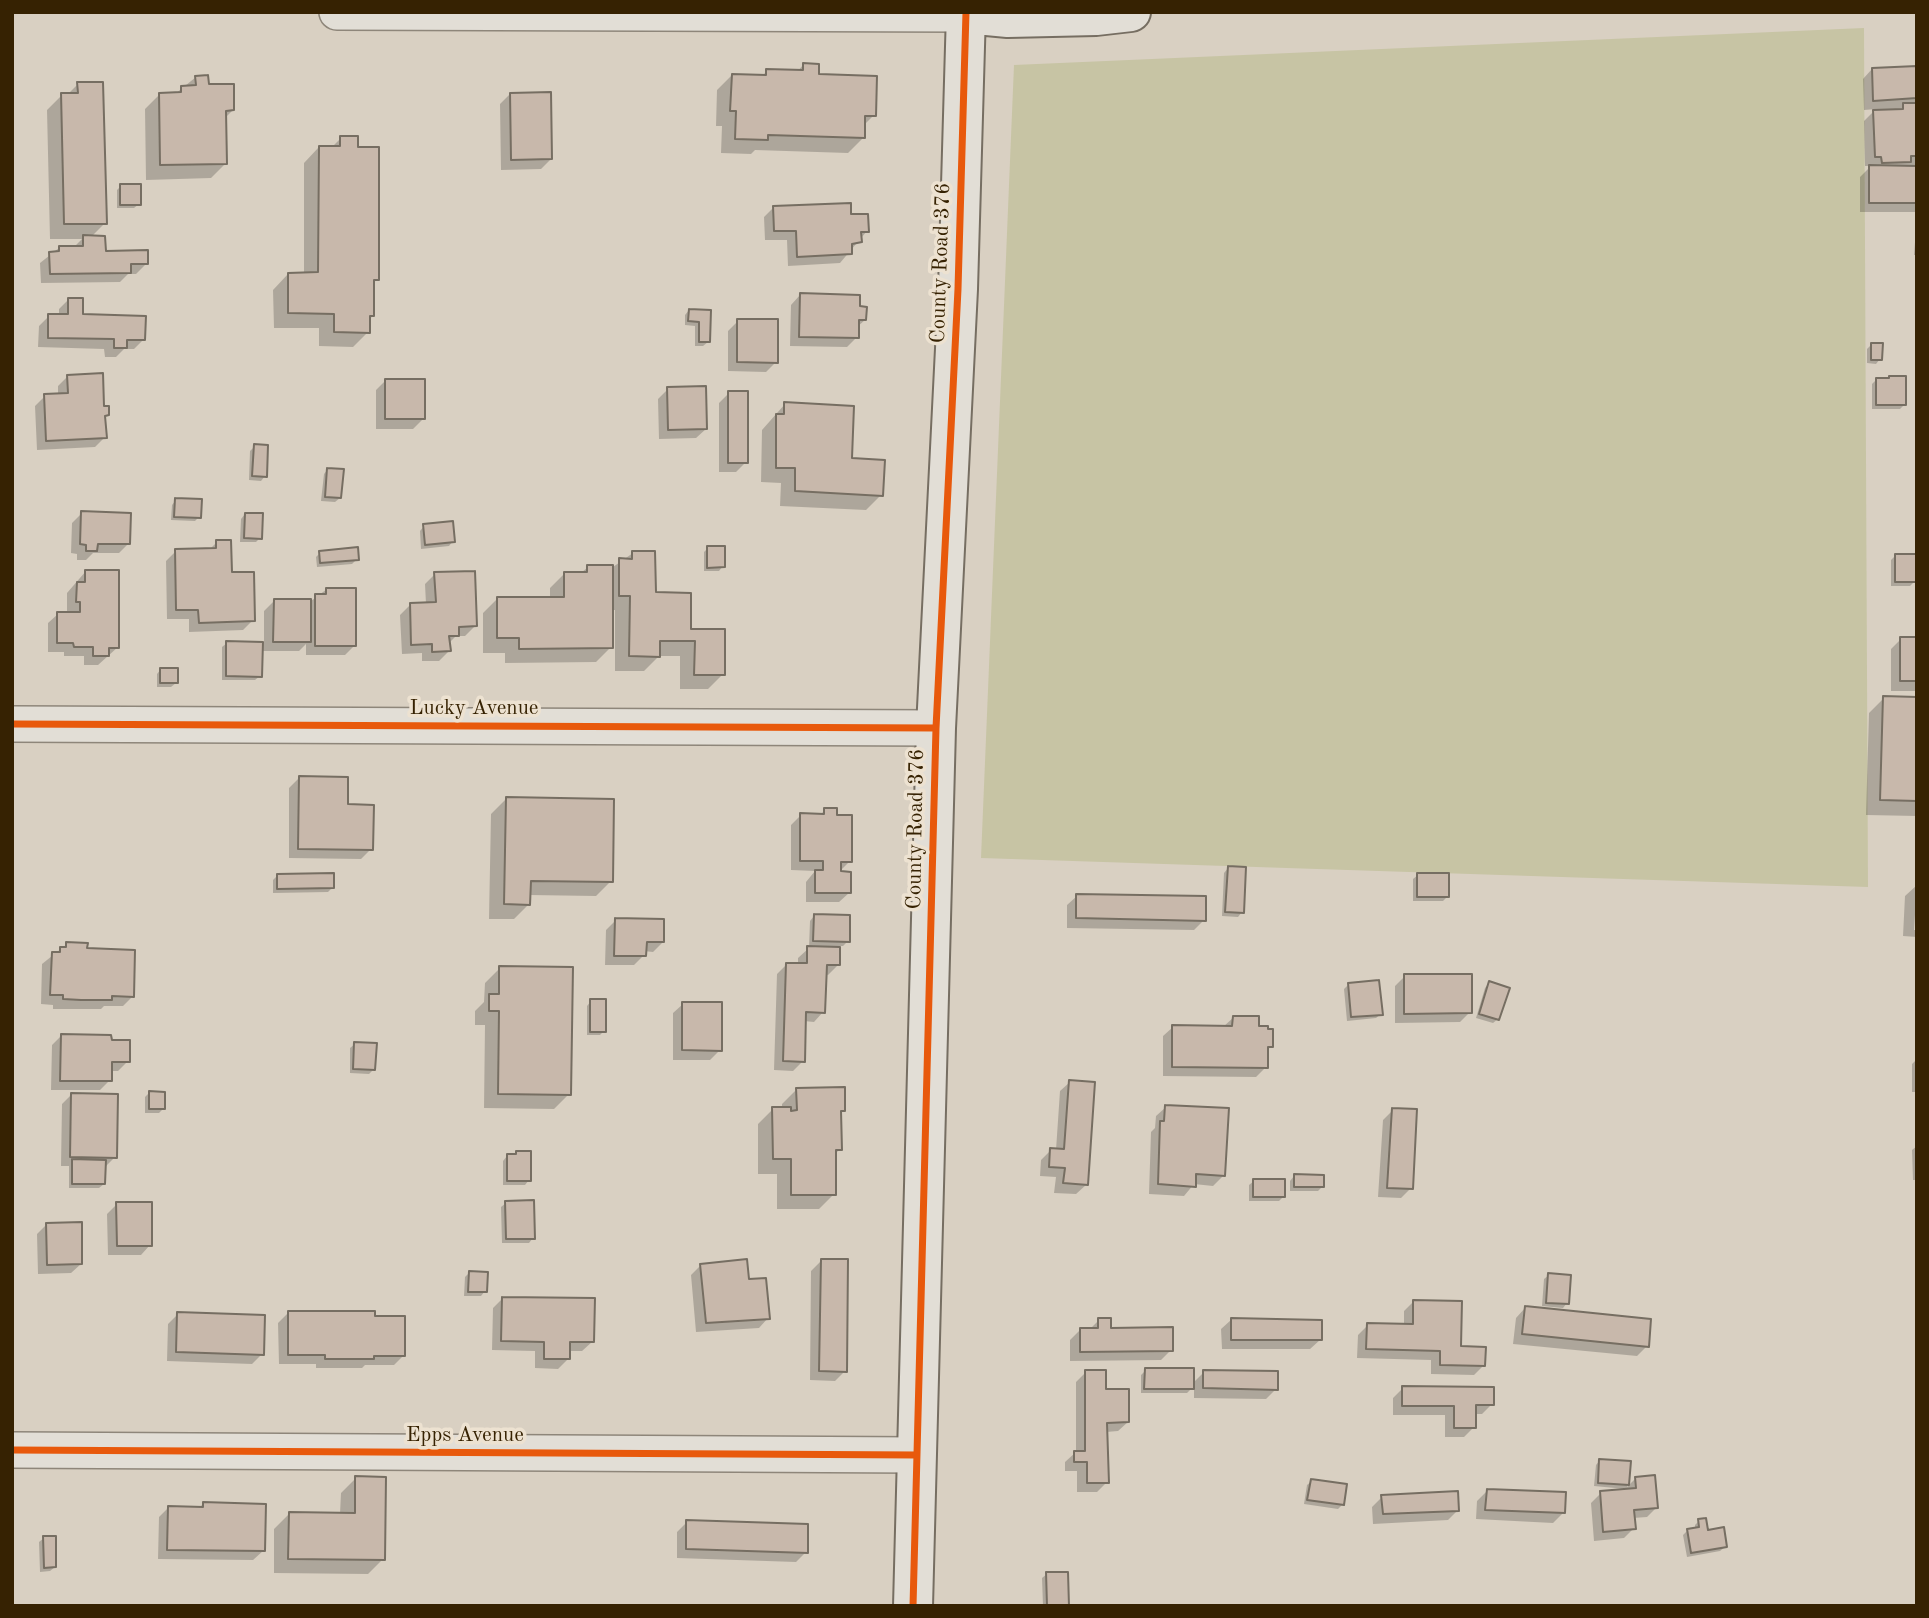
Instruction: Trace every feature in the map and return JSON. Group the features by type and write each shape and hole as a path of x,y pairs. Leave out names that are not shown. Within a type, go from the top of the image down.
{"street":[{"path":"337,12 966,13 1009,18 1096,16 1131,12"},
{"name":"County Road 376","path":"913,1606 936,727 958,289 966,13"},
{"name":"Lucky Avenue","path":"12,724 936,727"},
{"name":"Epps Avenue","path":"12,1450 917,1455"}],"shaded area":[{"path":"1864,28 1868,887 981,858 1014,65"}],"building":[{"path":"803,63 819,64 819,74 877,76 876,116 865,116 865,138 768,135 768,140 735,139 736,111 730,111 732,74 766,75 766,69 803,70"},
{"path":"1917,66 1917,98 1873,101 1872,68"},
{"path":"208,75 209,84 234,84 234,110 226,111 227,164 160,165 159,93 181,92 181,86 196,85 195,76"},
{"path":"77,82 103,82 107,224 64,224 61,93 78,93"},
{"path":"551,92 552,159 511,160 510,93"},
{"path":"1903,103 1917,103 1917,156 1911,156 1911,162 1882,163 1881,157 1875,157 1873,110 1903,109"},
{"path":"340,136 358,136 358,147 379,147 379,280 374,280 374,316 370,316 370,333 334,332 334,314 288,313 288,273 318,272 319,146 340,146"},
{"path":"1869,165 1917,166 1917,203 1869,203"},
{"path":"120,184 141,184 141,205 120,205"},
{"path":"851,203 851,214 868,214 869,232 861,232 862,242 852,244 852,254 797,257 796,231 774,231 773,206"},
{"path":"83,235 105,236 106,251 148,250 148,264 131,264 131,273 50,274 49,252 59,251 59,246 83,246"},
{"path":"800,293 860,295 860,306 867,307 866,320 859,320 859,338 799,337"},
{"path":"68,298 83,298 83,314 146,316 145,340 127,340 127,348 114,348 114,339 48,338 48,314 68,314"},
{"path":"689,309 711,310 710,342 699,342 699,322 688,321"},
{"path":"737,319 778,319 778,363 737,362"},
{"path":"1871,343 1883,343 1882,360 1871,360"},
{"path":"103,373 104,406 109,406 109,415 105,416 107,438 46,441 44,394 68,393 67,375"},
{"path":"1906,376 1906,405 1876,405 1876,378"},
{"path":"385,379 425,379 425,419 385,419"},
{"path":"706,386 707,429 668,430 667,387"},
{"path":"728,391 748,391 748,463 728,463"},
{"path":"784,402 854,406 852,458 885,460 883,496 795,491 795,468 776,468 776,414 784,414"},
{"path":"254,444 268,445 267,477 252,476"},
{"path":"327,468 344,469 341,498 325,497"},
{"path":"175,498 202,499 201,518 174,517"},
{"path":"81,511 131,513 130,544 98,544 97,551 86,551 86,545 80,544"},
{"path":"245,513 263,513 262,539 244,538"},
{"path":"453,521 455,542 425,545 423,524"},
{"path":"216,540 231,540 232,572 254,572 255,621 199,623 198,610 176,610 175,549 216,548"},
{"path":"707,546 725,546 725,567 707,568"},
{"path":"358,547 359,560 320,563 319,551"},
{"path":"632,551 655,551 656,592 691,593 691,629 725,629 725,675 694,675 695,641 660,641 660,657 629,656 630,596 619,596 619,558 632,559"},
{"path":"1895,554 1916,554 1916,582 1895,582"},
{"path":"587,565 613,565 613,648 519,649 519,638 497,638 497,597 564,597 564,572 587,572"},
{"path":"85,570 119,570 119,648 109,648 109,656 93,656 93,647 57,643 57,612 80,612 80,602 76,602 77,582 85,582"},
{"path":"475,571 477,626 459,627 459,636 449,636 451,651 432,652 432,644 411,645 410,603 436,602 434,572"},
{"path":"326,588 356,588 356,646 315,646 315,594 326,594"},
{"path":"274,599 311,599 311,642 273,642"},
{"path":"1900,637 1917,637 1917,681 1900,681"},
{"path":"226,641 263,642 262,677 226,676"},
{"path":"160,668 178,668 178,683 160,683"},
{"path":"1883,696 1917,697 1917,801 1880,800"},
{"path":"299,776 348,777 348,804 374,805 373,850 298,849"},
{"path":"506,797 614,799 613,882 531,881 530,905 504,904"},
{"path":"824,808 837,808 837,815 852,815 852,862 841,862 841,871 851,872 851,893 815,893 815,870 823,870 823,861 800,861 800,813 824,814"},
{"path":"1228,866 1246,867 1244,913 1225,912"},
{"path":"334,873 334,888 277,889 277,874"},
{"path":"1417,873 1449,873 1449,897 1417,897"},
{"path":"1076,894 1206,896 1206,921 1076,918"},
{"path":"814,914 850,915 850,942 813,941"},
{"path":"615,918 664,919 664,942 647,942 646,956 614,956"},
{"path":"66,942 88,943 87,948 135,950 134,997 112,996 112,1000 81,1000 50,995 52,952 60,952 60,947 66,947"},
{"path":"807,946 840,947 840,965 827,965 825,1013 806,1012 805,1062 783,1061 786,963 807,963"},
{"path":"499,966 573,967 571,1095 498,1094 499,1011 489,1011 489,994 499,994"},
{"path":"1404,974 1472,974 1472,1013 1404,1014"},
{"path":"1379,980 1383,1015 1351,1017 1348,983"},
{"path":"1489,981 1510,988 1499,1020 1479,1014"},
{"path":"590,999 606,999 606,1032 590,1032"},
{"path":"682,1002 722,1002 722,1051 682,1050"},
{"path":"1233,1016 1259,1016 1259,1026 1273,1029 1273,1047 1268,1047 1268,1068 1172,1067 1172,1025 1232,1026"},
{"path":"61,1034 111,1035 112,1040 130,1040 130,1062 112,1062 112,1081 60,1081"},
{"path":"354,1042 377,1043 375,1070 353,1069"},
{"path":"1069,1080 1095,1082 1088,1185 1063,1183 1065,1168 1049,1167 1050,1148 1064,1149"},
{"path":"845,1087 845,1111 841,1111 842,1150 836,1150 836,1195 791,1195 791,1159 773,1159 772,1107 791,1107 791,1111 797,1110 796,1088"},
{"path":"149,1091 165,1092 165,1109 149,1109"},
{"path":"71,1093 118,1094 117,1158 70,1157"},
{"path":"1165,1105 1229,1108 1225,1176 1196,1174 1196,1187 1158,1184 1160,1121 1164,1121"},
{"path":"1392,1108 1417,1109 1413,1189 1387,1188"},
{"path":"516,1151 531,1151 531,1181 507,1181 507,1154 516,1154"},
{"path":"72,1159 106,1160 105,1184 72,1184"},
{"path":"1294,1174 1324,1175 1324,1187 1294,1187"},
{"path":"1253,1179 1285,1179 1285,1197 1253,1197"},
{"path":"534,1200 535,1239 506,1239 505,1201"},
{"path":"116,1202 152,1202 152,1246 117,1246"},
{"path":"82,1222 82,1264 47,1265 46,1223"},
{"path":"747,1259 749,1279 766,1278 770,1319 706,1323 700,1264"},
{"path":"821,1259 848,1259 847,1372 819,1371"},
{"path":"469,1271 488,1272 487,1292 468,1292"},
{"path":"1548,1273 1571,1275 1569,1304 1546,1303"},
{"path":"502,1297 595,1298 594,1342 570,1342 570,1359 544,1359 544,1342 501,1341"},
{"path":"1413,1300 1462,1301 1461,1346 1486,1347 1485,1366 1440,1365 1440,1351 1366,1349 1367,1323 1413,1324"},
{"path":"1525,1306 1651,1319 1649,1347 1522,1334"},
{"path":"288,1311 375,1311 375,1316 405,1316 405,1356 325,1359 325,1355 288,1355"},
{"path":"177,1312 265,1315 264,1355 176,1352"},
{"path":"1098,1318 1111,1318 1111,1328 1173,1327 1173,1351 1080,1352 1080,1328 1098,1328"},
{"path":"1231,1318 1322,1320 1322,1340 1231,1340"},
{"path":"1145,1368 1194,1368 1194,1389 1144,1389"},
{"path":"1085,1370 1106,1370 1106,1389 1129,1389 1129,1422 1107,1423 1109,1483 1087,1483 1087,1462 1074,1462 1074,1451 1085,1451"},
{"path":"1203,1370 1278,1371 1278,1390 1203,1388"},
{"path":"1402,1386 1494,1387 1494,1405 1476,1405 1476,1428 1454,1428 1454,1406 1402,1406"},
{"path":"1599,1459 1631,1461 1629,1485 1598,1483"},
{"path":"1655,1475 1658,1508 1634,1510 1636,1529 1603,1532 1600,1491 1636,1488 1635,1477"},
{"path":"355,1476 386,1477 385,1560 288,1559 289,1512 355,1513"},
{"path":"1311,1479 1347,1484 1344,1505 1307,1500"},
{"path":"1487,1489 1566,1492 1565,1513 1485,1510"},
{"path":"1458,1491 1459,1511 1383,1514 1381,1495"},
{"path":"203,1502 266,1504 265,1551 167,1550 168,1506 203,1507"},
{"path":"1706,1518 1708,1530 1724,1527 1727,1547 1691,1553 1687,1529 1699,1527 1698,1519"},
{"path":"686,1520 808,1524 808,1553 686,1549"},
{"path":"43,1536 56,1536 56,1567 44,1568"},
{"path":"1046,1572 1068,1572 1069,1606 1047,1606"}],"cycle path":[{"path":"913,1606 936,728 958,289 966,12"},
{"path":"12,724 936,728"},
{"path":"12,1450 917,1455"}]}
